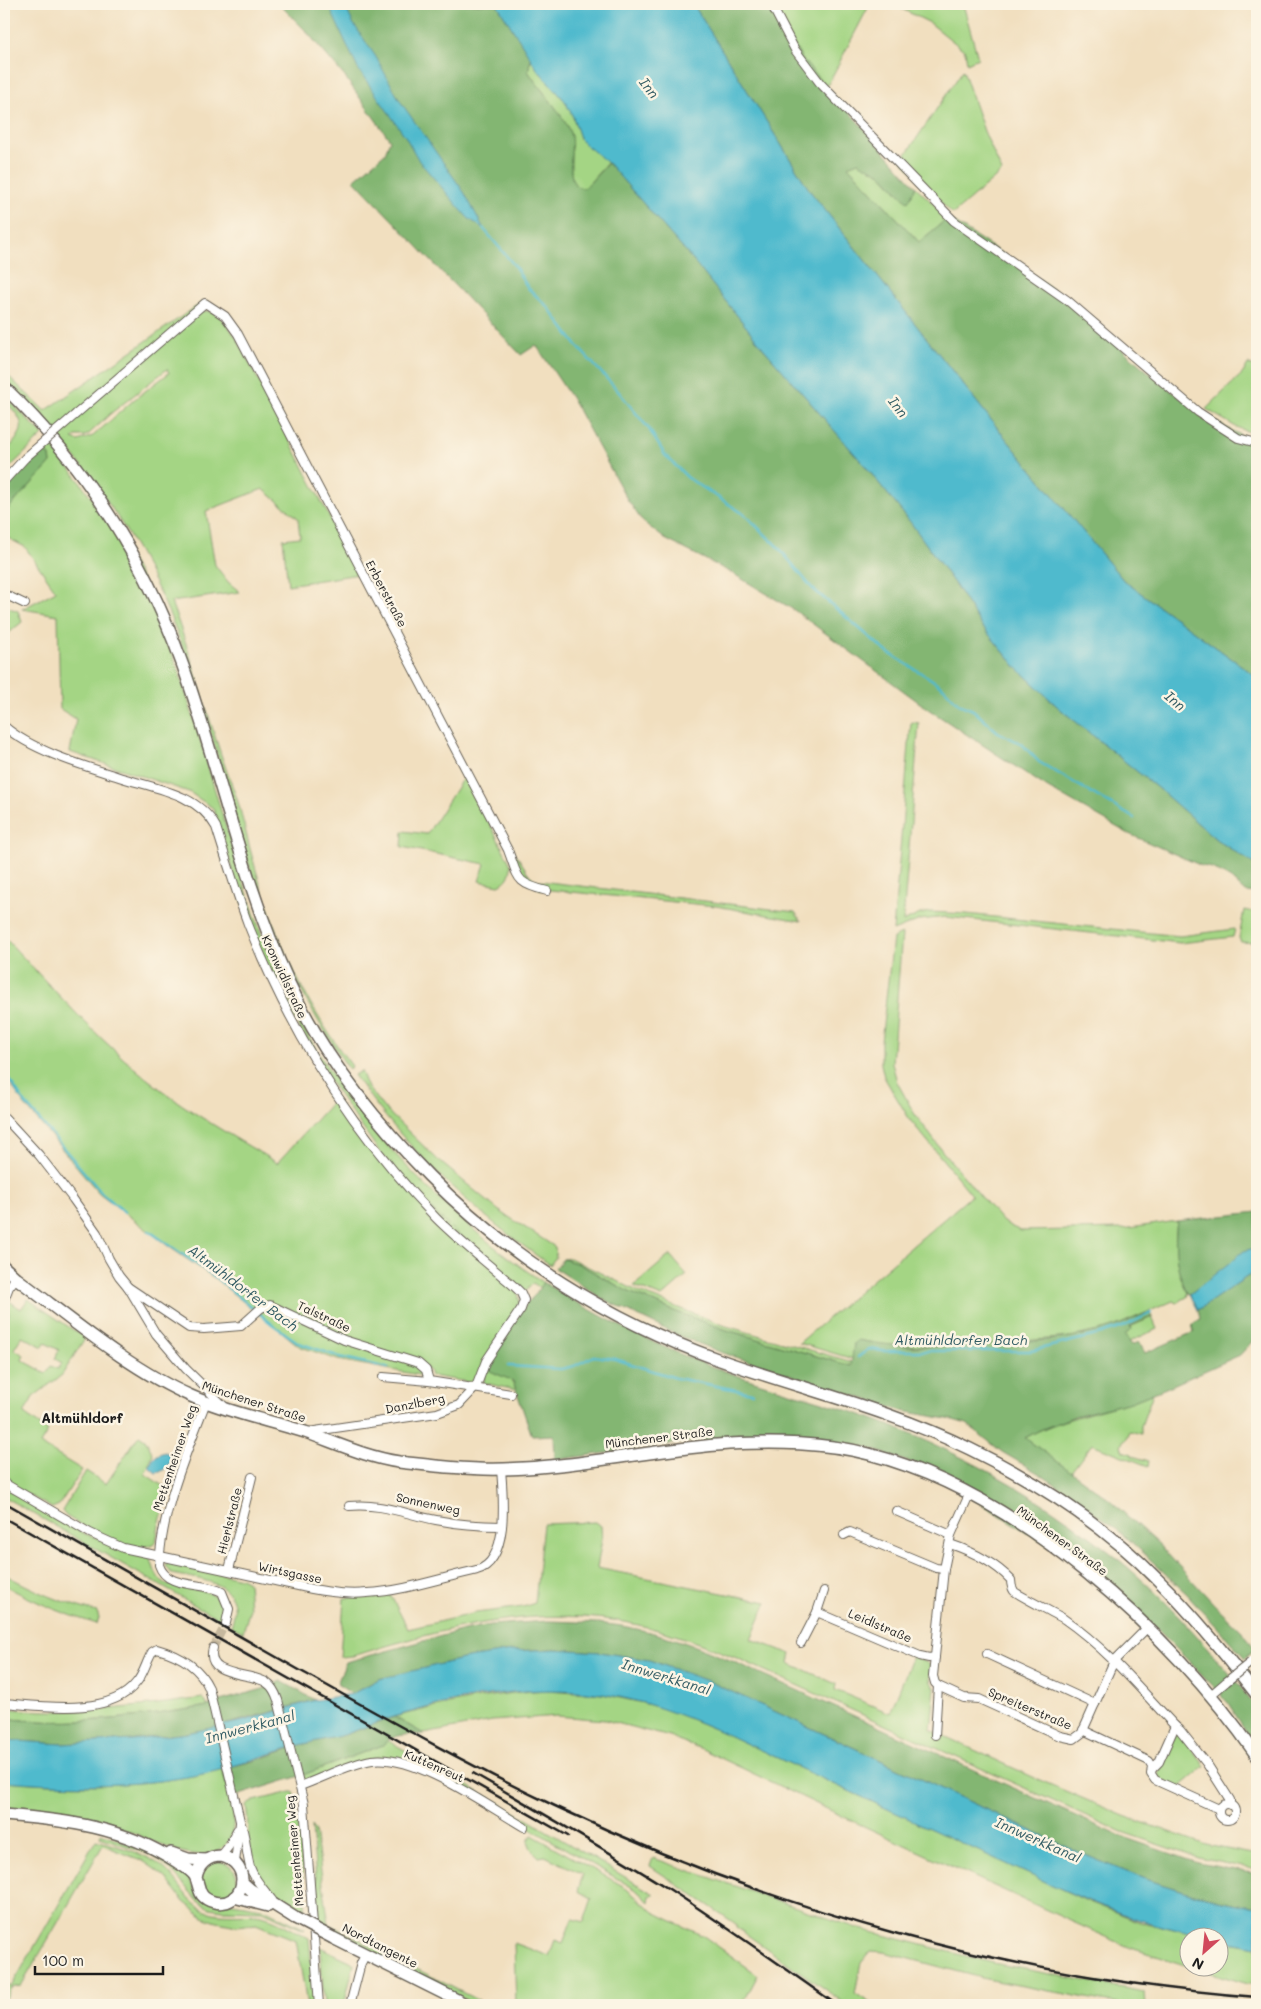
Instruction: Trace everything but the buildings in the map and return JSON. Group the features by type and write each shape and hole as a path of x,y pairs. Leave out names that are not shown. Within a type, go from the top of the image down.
{"main road":[{"path":"4,387 58,445 87,481 122,534 138,563 153,592 184,669 247,875 268,934 290,986 319,1038 350,1084 413,1160 457,1203 504,1243 563,1284 604,1308 647,1330 718,1359 881,1412 920,1427 967,1447 1034,1484 1114,1539 1155,1576 1192,1615 1257,1695"},
{"name":"Münchener Straße","path":"4,1267 16,1278 143,1370 167,1384 206,1402 307,1433 369,1455 390,1460 439,1466 501,1469 547,1466 724,1444 800,1444 846,1449 878,1456 929,1475 969,1495 1046,1543 1110,1593 1148,1627 1212,1694 1257,1756"},
{"name":"Nordtangente","path":"4,1814 52,1819 96,1827 128,1836 158,1849 188,1858 206,1860 221,1856"},
{"name":"Nordtangente","path":"158,1849 189,1870 196,1878 198,1888 208,1900 224,1902 234,1898 282,1910"},
{"path":"221,1856 236,1862 240,1868 242,1882 234,1898"},
{"path":"196,1878 199,1868 206,1860"},
{"name":"Nordtangente","path":"242,1882 251,1890 295,1918 467,2005"}],"street":[{"path":"771,4 795,50 820,83 954,221 1067,300 1198,412 1238,438 1257,443"},
{"name":"Erberstraße","path":"4,481 25,458 205,303 225,316 238,334 508,850 517,876 521,882 530,887 547,891"},
{"path":"4,594 25,604"},
{"name":"Kronwidlstraße","path":"4,726 20,739 47,751 114,776 190,800 210,816 216,827 248,923 271,980 302,1040 325,1079 377,1152 415,1194 447,1229 519,1291 523,1297"},
{"name":"Talstraße","path":"4,1117 40,1155 73,1199 96,1232 109,1259 156,1334 186,1369 226,1408"},
{"path":"4,1300 9,1287 16,1278"},
{"name":"Talstraße","path":"128,1287 189,1328 237,1327 254,1316 261,1308 267,1305 275,1306 344,1340 418,1363 426,1370 429,1380"},
{"name":"Danzlberg","path":"307,1433 314,1430 384,1422 447,1410 465,1400 476,1387 486,1361 521,1309 523,1297"},
{"path":"383,1377 429,1380 511,1394"},
{"name":"Mettenheimer Weg","path":"206,1402 172,1496 164,1526 160,1555 161,1571 171,1580 208,1586 222,1592 229,1609 226,1623"},
{"name":"Wirtsgasse","path":"4,1484 102,1540 130,1551 160,1555 328,1592 366,1593 397,1589 486,1566 495,1555 502,1526 501,1469"},
{"name":"Hierlstraße","path":"228,1570 252,1477"},
{"path":"934,1735 938,1686 933,1679 944,1569 951,1539 969,1495"},
{"name":"Sonnenweg","path":"349,1506 367,1504 388,1507 438,1521 502,1526"},
{"path":"896,1512 951,1539 964,1549 993,1565 1011,1580 1012,1590 1016,1594 1042,1606 1084,1634 1114,1661 1174,1726 1180,1730 1208,1764 1230,1800 1230,1805"},
{"path":"844,1535 850,1532 936,1568 944,1569"},
{"path":"801,1643 817,1612 824,1590"},
{"name":"Leidlstraße","path":"817,1612 920,1656 935,1657"},
{"name":"Spreiterstraße","path":"938,1686 964,1698 978,1699 1066,1738 1074,1739 1084,1730 1114,1661 1148,1627"},
{"name":"Mettenheimer Weg","path":"213,1648 212,1656 218,1667 267,1683 278,1700 304,1804 320,2005"},
{"path":"4,1703 59,1706 102,1704 112,1701 136,1684 152,1652 157,1649 176,1656 200,1672 209,1688 213,1703 240,1821 245,1834 250,1868 260,1885 282,1910"},
{"path":"987,1654 1095,1704"},
{"path":"1212,1694 1254,1660"},
{"path":"1152,1769 1158,1762 1174,1726"},
{"path":"1084,1730 1149,1761 1152,1764 1151,1774 1155,1780 1219,1809"},
{"name":"Kuttenreut","path":"300,1786 366,1762 392,1760 436,1776 524,1827"},
{"path":"1225,1804 1230,1805 1234,1808 1235,1813 1230,1820 1222,1819 1219,1815 1219,1809 1225,1804"},
{"path":"221,1856 229,1846 240,1821"},
{"path":"236,1862 240,1821"},
{"path":"350,2005 361,1963 366,1954"}],"green space":[{"path":"279,4 497,4 531,58 528,71 558,111 568,128 572,143 571,168 574,183 578,187 585,188 608,163 692,259 764,349 866,467 911,523 981,625 1018,669 1059,708 1161,791 1217,840 1257,866 1257,893 1245,892 1231,879 1212,868 1202,866 1129,834 1048,788 928,709 794,610 732,573 665,539 642,521 627,499 574,402 536,345 521,355 354,180 385,153 390,140 345,77 306,31"},
{"path":"693,4 772,4 801,58 916,187 908,202 881,174 858,162 848,166 919,242 948,218 1055,291 1176,395 1229,429 1257,442 1257,677 1124,581 1003,435 810,191"},
{"path":"772,4 870,4 825,90 801,58"},
{"path":"892,4 963,4 978,58 967,63 965,51 930,23"},
{"path":"531,58 537,69 565,101 581,141 608,162 585,188 578,187 574,183 571,168 570,135 558,111 528,71"},
{"path":"963,70 984,131 1002,172 953,214 902,160"},
{"path":"858,161 881,174 907,202 916,187 948,218 919,242 848,166"},
{"path":"204,301 199,312 206,311 216,314 225,322 236,337 359,574 288,585 283,539 300,537 298,518 263,489 206,511 215,565 228,582 240,592 171,602 237,800 263,893 282,945 313,1008 352,1066 349,1069 304,996 268,919 249,865 194,679 171,618 156,585 139,552 100,490 54,432 4,379 4,372 45,411","holes":["167,369 169,373 136,398 93,436 78,441 72,439 76,436 89,434 110,414"]},
{"path":"1248,364 1257,368 1257,435 1236,427 1206,409 1243,373"},
{"path":"4,395 43,435 4,473 4,454 20,433 21,422 4,401"},
{"path":"50,443 120,540 153,603 181,678 254,913 278,976 300,1021 326,1064 356,1107 390,1147 426,1186 464,1221 543,1282 540,1288 533,1283 527,1290 523,1290 441,1220 381,1154 328,1079 273,980 241,898 213,808 189,792 70,752 76,719 60,709 58,615 22,609 56,591 25,547 4,536 4,513 51,463 50,456 43,450"},
{"path":"43,450 50,456 51,463 4,513 4,490"},
{"path":"4,606 18,611 22,622 4,637"},
{"path":"911,722 919,723 903,922 920,914 930,912 1180,936 1235,929 1233,937 1180,943 946,917 920,920 893,931"},
{"path":"465,775 511,865 508,877 499,885 479,881 485,864 402,847 403,831 427,834"},
{"path":"496,823 528,873 534,879 540,881 795,912 801,921 716,906 540,889 524,879 520,873"},
{"path":"1244,910 1257,913 1257,943 1241,942 1239,938"},
{"path":"902,934 892,1063 897,1082 914,1113 943,1152 1003,1222 1021,1231 1123,1229 1177,1221 1178,1267 1188,1293 1187,1297 1176,1303 1173,1301 1111,1328 1071,1337 962,1346 884,1345 858,1340 854,1344 853,1359 799,1343 972,1195 910,1120 884,1077 881,1064 881,1042 893,938"},
{"path":"4,937 103,1040 146,1078 195,1113 277,1163 335,1099 379,1158 518,1293 520,1305 475,1381 468,1382 431,1376 429,1370 360,1343 277,1305 256,1312 214,1278 168,1246 99,1193 24,1104 4,1074"},
{"path":"361,1071 368,1088 383,1107 438,1160 498,1210 555,1247 556,1257 550,1265 495,1224 443,1179 419,1155 354,1075"},
{"path":"1257,1212 1257,1257 1254,1248 1190,1294 1188,1293 1180,1276 1176,1258 1177,1221"},
{"path":"670,1255 687,1275 662,1297 634,1286"},
{"path":"570,1258 639,1292 681,1309 726,1326 852,1362 851,1366 727,1330 674,1311 627,1291 579,1264 563,1259"},
{"path":"563,1259 579,1264 627,1291 674,1311 727,1330 851,1366 854,1343 858,1340 894,1345 930,1346 1043,1340 1097,1332 1149,1312 1152,1317 1130,1326 1131,1329 1125,1336 1132,1345 1139,1342 1145,1353 1194,1332 1192,1325 1200,1319 1198,1310 1257,1270 1257,1336 1240,1355 1131,1402 1075,1416 1025,1438 1110,1500 1162,1548 1244,1633 1255,1649 1245,1658 1187,1594 1125,1536 1073,1496 1002,1452 967,1424 902,1411 720,1352 675,1334 603,1299 555,1268"},
{"path":"543,1282 625,1328 688,1357 732,1374 862,1415 927,1441 1013,1485 1053,1510 1129,1568 1164,1601 1220,1662 1254,1706 1257,1713 1258,1726 1257,1748 1224,1697 1159,1631 1121,1596 1093,1573 922,1467 866,1447 823,1440 740,1437 671,1444 555,1460 554,1435 532,1436 513,1381 490,1371 488,1363 525,1305 535,1295"},
{"path":"28,1299 85,1338 62,1375 33,1397 24,1414 48,1431 40,1444 82,1470 59,1505 52,1508 4,1481 4,1378 6,1375 4,1373 4,1329 9,1314 7,1307 9,1301 21,1309","holes":["22,1336 43,1347 45,1343 59,1350 55,1359 62,1363 58,1369 51,1366 46,1373 22,1360 24,1355 14,1349"]},
{"path":"263,1310 276,1310 423,1368 424,1376 338,1360 299,1346 260,1314"},
{"path":"1152,1317 1157,1329 1129,1342 1125,1336 1130,1327"},
{"path":"488,1363 496,1374 511,1380 516,1390 484,1383 484,1373"},
{"path":"1153,1393 1141,1426 1141,1434 1130,1431 1121,1447 1123,1451 1132,1454 1132,1456 1149,1461 1148,1466 1092,1444 1071,1472 1025,1438 1072,1418"},
{"path":"139,1435 145,1439 153,1454 145,1474 169,1490 156,1542 146,1546 134,1547 122,1545 98,1534 66,1516 62,1511 86,1471 106,1484"},
{"path":"4,1487 83,1533 150,1557 159,1579 162,1581 170,1585 212,1594 219,1600 223,1608 221,1620 4,1497"},
{"path":"596,1522 601,1526 602,1539 597,1568 767,1602 751,1639 791,1654 789,1663 836,1684 835,1690 890,1713 913,1656 928,1663 931,1667 930,1680 935,1687 931,1730 1035,1778 1124,1816 1206,1845 1257,1855 1257,1870 1199,1858 1122,1832 739,1659 688,1639 634,1624 598,1618 563,1616 527,1618 457,1628 353,1656 340,1657 344,1598 390,1594 408,1629 476,1613 523,1607 535,1603 543,1524"},
{"path":"168,1562 241,1578 248,1582 250,1609 243,1632 231,1626 234,1611 233,1600 227,1592 208,1581 172,1574 166,1566"},
{"path":"4,1574 49,1596 97,1612 99,1618 97,1624 49,1607 15,1591 4,1585"},
{"path":"548,1621 600,1623 646,1631 673,1638 737,1663 1120,1836 1198,1863 1257,1874 1257,1907 1182,1891 1110,1865 1040,1835 708,1681 649,1660 600,1652 555,1649 512,1651 462,1659 379,1679 352,1694 337,1684 346,1662 464,1630 490,1625"},
{"path":"281,1681 315,1700 213,1728 133,1740 62,1744 4,1740 4,1718 29,1721 80,1721 158,1714 208,1706 263,1689"},
{"path":"547,1690 602,1694 669,1710 717,1730 1089,1902 1141,1922 1178,1930 1178,1963 1131,1948 844,1817 702,1749 670,1737 605,1720 557,1716 492,1721 424,1734 394,1717 470,1700"},
{"path":"203,1698 208,1706 132,1717 80,1721 29,1721 4,1718 4,1708 79,1711"},
{"path":"394,1717 424,1734 391,1738 383,1745 300,1776 230,1798 222,1769 257,1760 300,1745 344,1735"},
{"path":"1177,1732 1205,1766 1179,1788 1160,1779 1158,1774"},
{"path":"387,1740 654,1894 650,1896 649,1902 635,1889 438,1775 378,1757 307,1781 300,1776 383,1745"},
{"path":"222,1769 233,1810 232,1832 228,1841 221,1849 211,1853 196,1854 183,1852 120,1828 91,1820 4,1807 4,1781 86,1785 141,1783 168,1780"},
{"path":"294,1792 300,1837 306,1916 266,1888 255,1872 249,1849 246,1805 250,1802"},
{"path":"312,1826 315,1831 329,1924 487,2005 476,2005 323,1927 319,1921"},
{"path":"101,1833 152,1852 186,1873 198,1897 262,1908 305,1929 263,1911 210,1908 199,1902 169,1868 152,1855 100,1837"},
{"path":"532,1835 623,1886 654,1912 705,1937 758,1975 742,2005 516,2005 514,1943 549,1956 555,1940 563,1943 572,1919 584,1922 592,1898 578,1891 583,1874 545,1856 539,1857 531,1849 528,1841"},
{"path":"96,1840 133,1851 159,1864 171,1875 193,1903 206,1911 219,1914 263,1916 309,1938 315,2005 307,2005 296,1940 256,1924 237,1926 205,1918 184,1902 166,1878 156,1870 143,1861 103,1845 21,1986 11,1988 4,2000 4,1984 11,1987"},
{"path":"653,1858 860,1929 993,1963 1144,1992 1145,2005 1123,2005 986,1979 884,1952 871,1951 861,1963 855,1993 873,2005 847,2005 736,1927 736,1924 650,1866"},
{"path":"219,1862 226,1863 232,1867 236,1873 236,1887 232,1893 226,1897 219,1898 212,1897 206,1893 202,1887 201,1880 202,1873 206,1867 212,1863"},
{"path":"1228,1942 1257,1947 1257,1984 1248,1984 1221,1976 1228,1976"},
{"path":"320,1947 354,1964 344,2005 324,2005"}],"water":[{"path":"328,4 344,4 353,23 376,57 400,101 464,192 484,229 468,218 419,161 405,136 358,69"},
{"name":"Inn","path":"497,4 693,4 810,191 1003,435 1124,581 1257,677 1257,866 1217,840 1161,791 1059,708 1018,669 981,625 911,523 866,467 764,349 692,259 608,163 581,141 565,101 537,69"},
{"path":"1254,1248 1257,1257 1257,1270 1198,1310 1190,1294 1244,1251"},
{"path":"165,1452 169,1454 171,1461 165,1469 156,1473 149,1467 150,1464 153,1459"},
{"name":"Innwerkkanal","path":"555,1649 600,1652 649,1660 708,1681 1040,1835 1110,1865 1182,1891 1257,1907 1257,1947 1228,1942 1228,1926 1178,1926 1178,1930 1156,1925 1105,1907 1072,1894 689,1718 632,1700 602,1694 576,1691 523,1691 445,1703 375,1723 344,1735 300,1745 227,1768 178,1779 104,1785 4,1781 4,1740 62,1744 133,1740 187,1733 243,1721 315,1700 352,1694 379,1679 462,1659 512,1651"}],"waterway":[{"path":"483,228 514,265 528,288 548,307 577,346 649,429 665,455 688,478 744,514 779,548 812,588 887,652 944,688 959,704 973,710 998,732 1022,744 1039,762 1134,818"},
{"name":"Altmühldorfer Bach","path":"4,1072 25,1103 101,1192 124,1212"},
{"name":"Altmühldorfer Bach","path":"149,1231 215,1277 272,1324 299,1343 340,1357 388,1368"},
{"name":"Altmühldorfer Bach","path":"858,1357 869,1349 883,1351 1031,1351 1101,1334 1125,1326 1151,1313"},
{"name":"Altmühldorfer Bach","path":"508,1366 561,1369 574,1366 594,1356 615,1359 676,1378 752,1393"}],"tunnel":[{"path":"213,1648 226,1623"}],"railway":[{"path":"4,1502 395,1724 459,1758 555,1806 638,1843 723,1877 897,1934 986,1956 1076,1974 1166,1988 1257,1997"},
{"path":"4,1518 568,1836"},
{"path":"473,1773 669,1889 837,2005"}],"district":[{"name":"Altmühldorf","path":"82,1418"}]}
